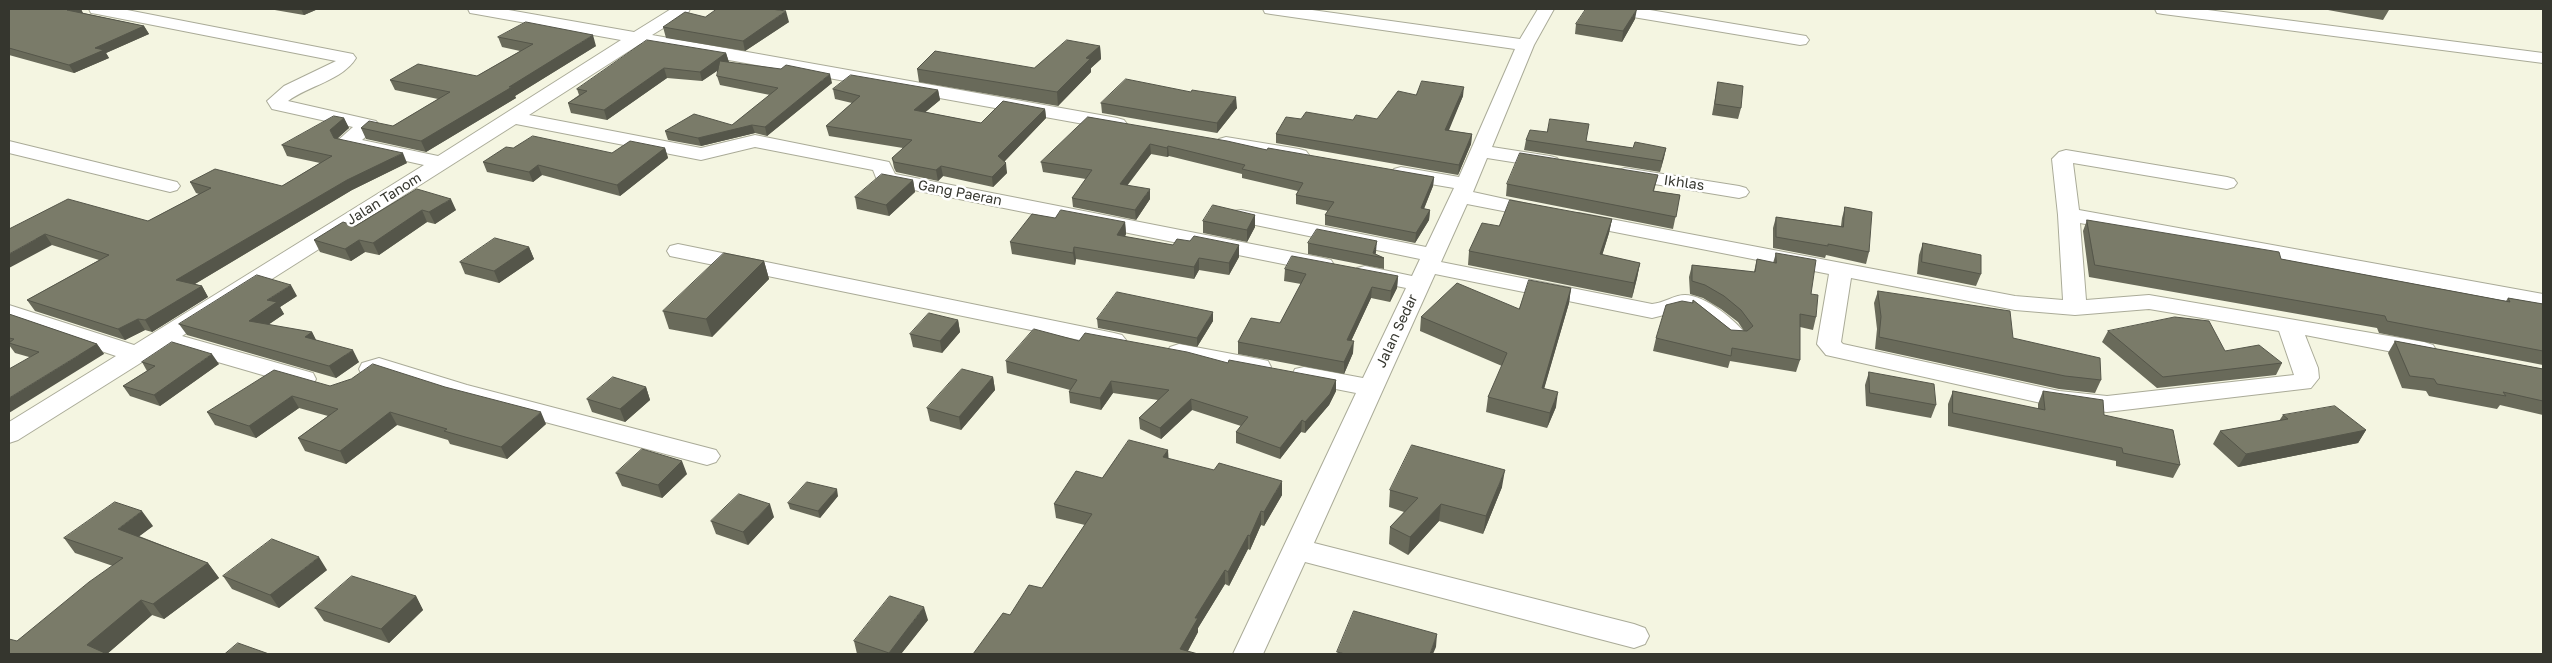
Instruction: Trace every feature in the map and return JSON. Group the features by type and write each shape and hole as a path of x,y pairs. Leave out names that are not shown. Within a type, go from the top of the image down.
{"street":[{"path":"97,9 346,58 343,65 290,90 276,101 280,105 369,124 346,142 441,163"},
{"path":"476,9 635,39 1135,127"},
{"name":"Jalan Tanom","path":"9,434 441,163 682,9"},
{"path":"1271,9 1525,45"},
{"name":"Jalan Sedar","path":"1248,654 1463,190 1525,45 1546,9"},
{"path":"1615,9 1800,40"},
{"path":"2163,9 2543,58"},
{"path":"2295,9 2306,28"},
{"name":"Gang Paeran","path":"511,117 701,154 755,141 882,166 884,176 890,178 1427,268"},
{"path":"1213,140 1320,159"},
{"path":"9,147 170,186"},
{"path":"1480,151 1565,165"},
{"path":"2075,308 2069,215 2062,159 2066,156 2227,183"},
{"path":"1378,169 1463,190 2014,303 2075,308 2149,302 2446,354"},
{"name":"Ikhlas","path":"1603,171 1739,192"},
{"path":"2069,215 2543,301"},
{"path":"1241,216 1427,268 1652,312 1658,312 1682,301 1693,302 1699,304 1736,337"},
{"path":"678,251 1150,347 1371,388"},
{"path":"1841,269 1829,344 1835,350 2059,399 2107,404 2302,382 2307,378 2306,368 2289,325"},
{"path":"9,312 135,354"},
{"path":"162,338 326,385"},
{"path":"352,383 373,368 379,366 460,391 707,456"},
{"path":"1296,549 1634,636"}],"building":[{"path":"9,9 70,9 67,10 144,26 95,48 104,50 69,65 9,48"},
{"path":"717,9 771,9 786,11 743,41 663,27 685,12 705,17"},
{"path":"1586,9 1637,9 1623,31 1576,24"},
{"path":"526,22 593,35 509,87 512,87 421,141 361,128 369,121 393,126 450,92 390,80 418,64 477,76 533,44 498,37"},
{"path":"647,40 726,53 700,72 664,68 604,110 568,103 587,91 577,89"},
{"path":"1067,40 1100,46 1086,58 1090,59 1057,92 917,69 935,51 1034,68"},
{"path":"720,61 781,69 786,65 830,74 765,127 752,125 698,138 665,131 694,114 732,125 778,88 717,76"},
{"path":"851,75 938,90 914,110 981,123 1003,101 1045,109 998,156 1006,163 992,177 941,166 936,170 894,162 892,158 912,140 826,126 860,96 833,89"},
{"path":"1126,79 1191,92 1192,90 1236,97 1217,123 1101,103"},
{"path":"1422,81 1464,87 1445,130 1472,134 1459,165 1276,134 1286,117 1301,119 1306,112 1353,120 1356,115 1377,119 1398,91 1416,95"},
{"path":"1718,82 1743,86 1741,108 1715,104"},
{"path":"334,116 344,118 330,130 334,138 403,153 347,180 176,280 202,286 145,320 138,319 118,329 27,300 109,255 45,234 9,254 9,229 68,199 148,221 211,188 190,182 215,169 282,186 332,156 282,145"},
{"path":"1088,117 1227,141 1267,150 1268,148 1434,177 1421,208 1430,210 1416,233 1325,215 1334,202 1296,195 1303,183 1242,169 1245,165 1168,146 1167,148 1150,144 1120,184 1150,189 1135,210 1072,198 1092,170 1041,162"},
{"path":"1550,119 1589,124 1586,141 1633,148 1635,142 1666,148 1662,161 1526,140 1530,130 1547,132"},
{"path":"533,136 612,153 630,141 665,148 617,185 538,165 529,172 483,162 506,147 513,148"},
{"path":"1520,153 1658,175 1653,191 1680,195 1676,217 1507,184"},
{"path":"882,174 913,180 886,205 855,197"},
{"path":"417,189 451,199 429,212 422,210 373,243 359,240 345,249 314,240 343,222 355,226"},
{"path":"1510,200 1612,219 1600,254 1640,263 1634,283 1469,251 1482,223 1499,226"},
{"path":"1213,205 1255,215 1247,230 1203,221"},
{"path":"1845,207 1872,212 1869,252 1776,237 1776,217 1843,227"},
{"path":"1061,210 1125,222 1117,235 1173,245 1177,239 1190,241 1194,236 1239,245 1229,263 1199,258 1194,267 1074,247 1073,253 1010,242 1032,214 1055,218"},
{"path":"2087,220 2279,252 2281,259 2510,302 2508,298 2543,304 2543,351 2387,321 2385,316 2095,265"},
{"path":"1317,229 1377,241 1373,253 1384,258 1308,243"},
{"path":"495,238 529,247 494,271 460,262"},
{"path":"1923,243 1981,255 1981,274 1922,262"},
{"path":"724,253 764,261 706,319 663,311"},
{"path":"1776,253 1816,260 1811,294 1818,295 1816,317 1800,314 1800,360 1732,348 1731,356 1656,338 1666,305 1682,301 1693,303 1693,300 1731,330 1747,331 1753,326 1741,310 1724,296 1705,285 1692,281 1692,265 1755,272 1757,259 1776,263"},
{"path":"1292,256 1398,276 1391,291 1372,287 1347,340 1354,341 1344,362 1238,342 1251,318 1280,323 1306,274 1285,269"},
{"path":"257,275 291,285 267,300 277,302 249,321 312,332 305,337 353,350 329,366 179,324"},
{"path":"1529,280 1571,288 1542,388 1558,392 1550,413 1488,397 1507,353 1421,317 1457,283 1519,309"},
{"path":"1878,291 2010,311 2013,338 2100,358 2101,380 2065,376 1879,337 1881,317"},
{"path":"1117,292 1213,312 1197,338 1097,319"},
{"path":"929,313 958,320 940,341 910,334"},
{"path":"9,314 97,344 9,398 9,369 39,352 9,343 14,339 9,338"},
{"path":"2175,317 2209,321 2225,351 2259,345 2282,363 2163,377 2108,331"},
{"path":"1034,329 1079,341 1085,333 1187,352 1228,363 1229,360 1336,380 1330,394 1305,422 1302,420 1280,448 1236,432 1248,417 1191,399 1160,428 1139,418 1169,390 1111,381 1100,398 1069,392 1077,380 1006,361"},
{"path":"2395,341 2543,369 2543,401 2503,392 2506,396 2437,384 2434,379 2410,376"},
{"path":"172,342 212,354 154,395 123,386 155,366 142,362"},
{"path":"373,364 445,387 541,412 501,447 444,431 447,429 390,412 340,451 298,438 338,409 292,396 249,426 207,412 274,370 330,386 351,379"},
{"path":"962,369 993,377 959,417 927,408"},
{"path":"1869,372 1934,384 1936,405 1870,393"},
{"path":"613,377 646,387 620,409 587,399"},
{"path":"1953,391 2045,410 2043,391 2103,400 2104,415 2173,430 2180,465 2123,453 2122,448 1953,413"},
{"path":"2335,406 2366,430 2246,454 2220,431 2288,419 2283,415"},
{"path":"1129,440 1168,450 1163,457 1214,470 1219,463 1282,481 1264,512 1261,511 1250,536 1248,535 1228,572 1225,570 1195,618 1198,618 1180,649 1198,654 973,654 1003,613 1010,615 1029,585 1042,588 1092,514 1054,504 1076,471 1102,478"},
{"path":"1412,445 1505,470 1486,516 1441,504 1410,537 1390,527 1418,498 1390,490"},
{"path":"642,449 682,461 658,485 616,473"},
{"path":"807,482 837,489 818,511 788,503"},
{"path":"739,494 770,504 743,532 711,521"},
{"path":"115,502 142,511 118,529 208,563 153,604 141,600 87,645 107,654 9,654 9,639 17,641 89,582 123,558 64,538"},
{"path":"272,539 319,557 270,595 223,576"},
{"path":"352,576 416,596 381,629 315,608"},
{"path":"890,596 924,607 889,653 854,641"},
{"path":"1354,611 1437,634 1430,654 1345,654 1337,652"},
{"path":"238,643 269,654 225,654"}]}
